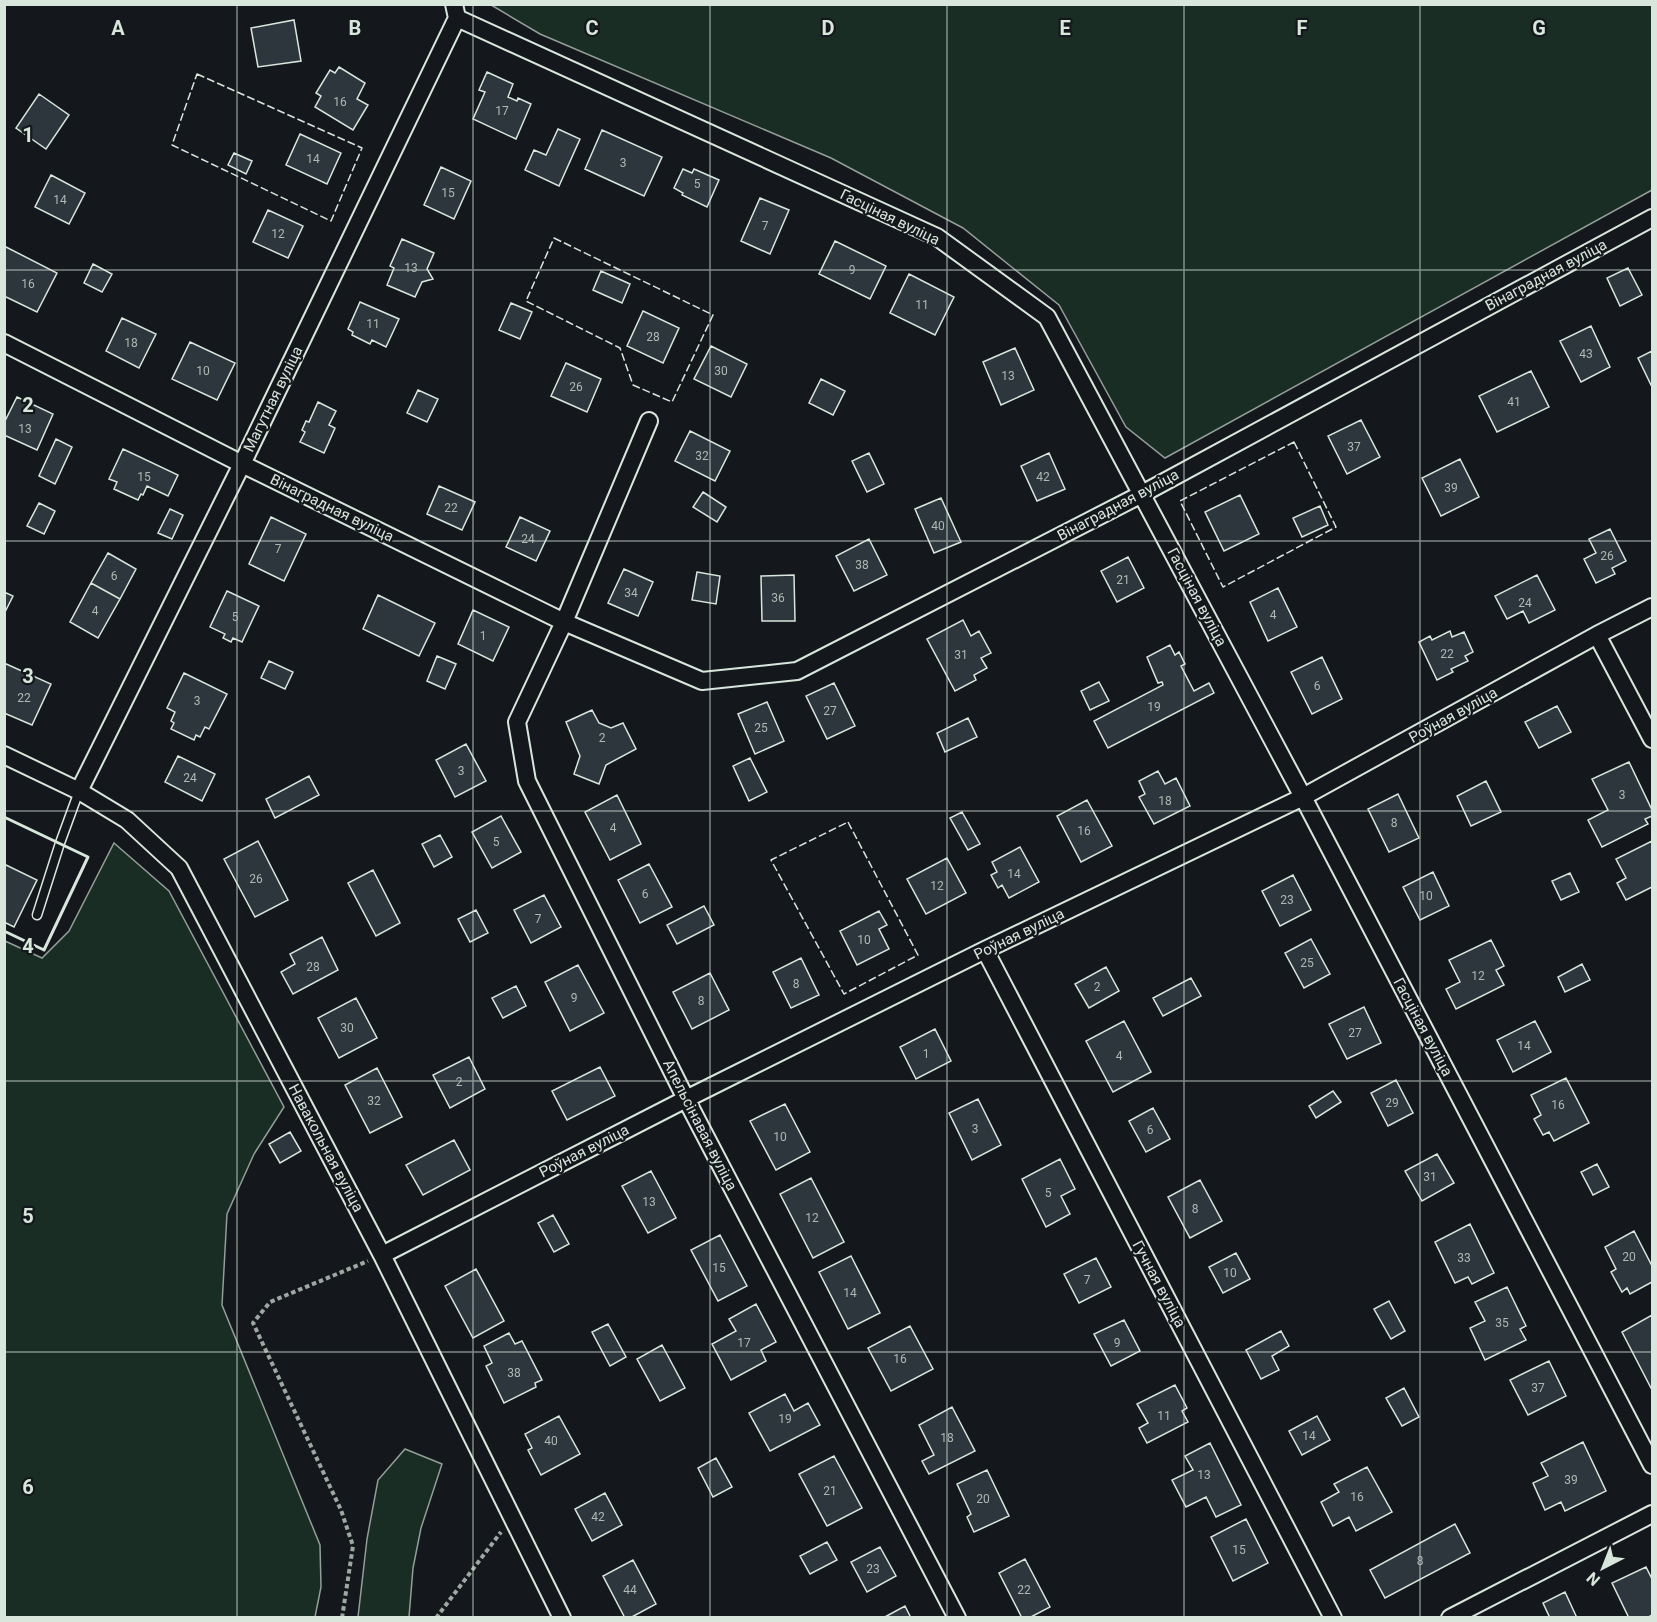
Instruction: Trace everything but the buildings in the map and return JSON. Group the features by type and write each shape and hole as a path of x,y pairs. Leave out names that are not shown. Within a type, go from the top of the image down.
{"street":[{"name":"Магутная вуліца","path":"79,791 242,464 456,11"},
{"name":"Гасціная вуліца","path":"456,11 937,237 1047,318 1303,797 1653,1465"},
{"name":"Вінаградная вуліца","path":"4,343 242,464 564,622 702,681 797,671 1142,494 1653,218"},
{"path":"564,622 649,421"},
{"name":"Роўная вуліца","path":"382,1255 686,1099 985,950 1303,797 1597,635 1653,607"},
{"name":"Апельсінавая вуліца","path":"564,622 517,722 527,781 686,1099 957,1617"},
{"path":"1597,635 1653,740"},
{"name":"Навакольная вуліца","path":"4,755 79,791 127,820 179,868 382,1255 562,1617"},
{"name":"Гучная вуліца","path":"985,950 1334,1617"},
{"path":"1450,1617 1653,1514"}],"lane":[{"path":"37,915 79,791"}],"path":[{"path":"342,1617 353,1546 341,1510 253,1323 270,1302 382,1255"},
{"path":"436,1617 512,1517"}],"green space":[{"path":"491,5 1652,5 1652,190 1165,458 1126,427 1059,305 963,228 831,158 540,34"},
{"path":"114,843 169,891 284,1107 254,1154 227,1214 222,1305 320,1545 321,1587 315,1617 5,1617 5,941 42,958 69,931"},
{"path":"405,1449 442,1464 421,1528 413,1568 409,1617 358,1617 367,1539 378,1480"}],"fence":[{"path":"197,74 362,148 331,221 172,145 197,74"},
{"path":"554,238 713,315 672,402 633,385 620,348 526,301 554,238"},
{"path":"1294,442 1336,527 1223,587 1180,501 1294,442"},
{"path":"848,822 918,955 844,994 771,860 848,822"}],"wall":[{"path":"4,817 88,857 44,950 4,931"}]}
